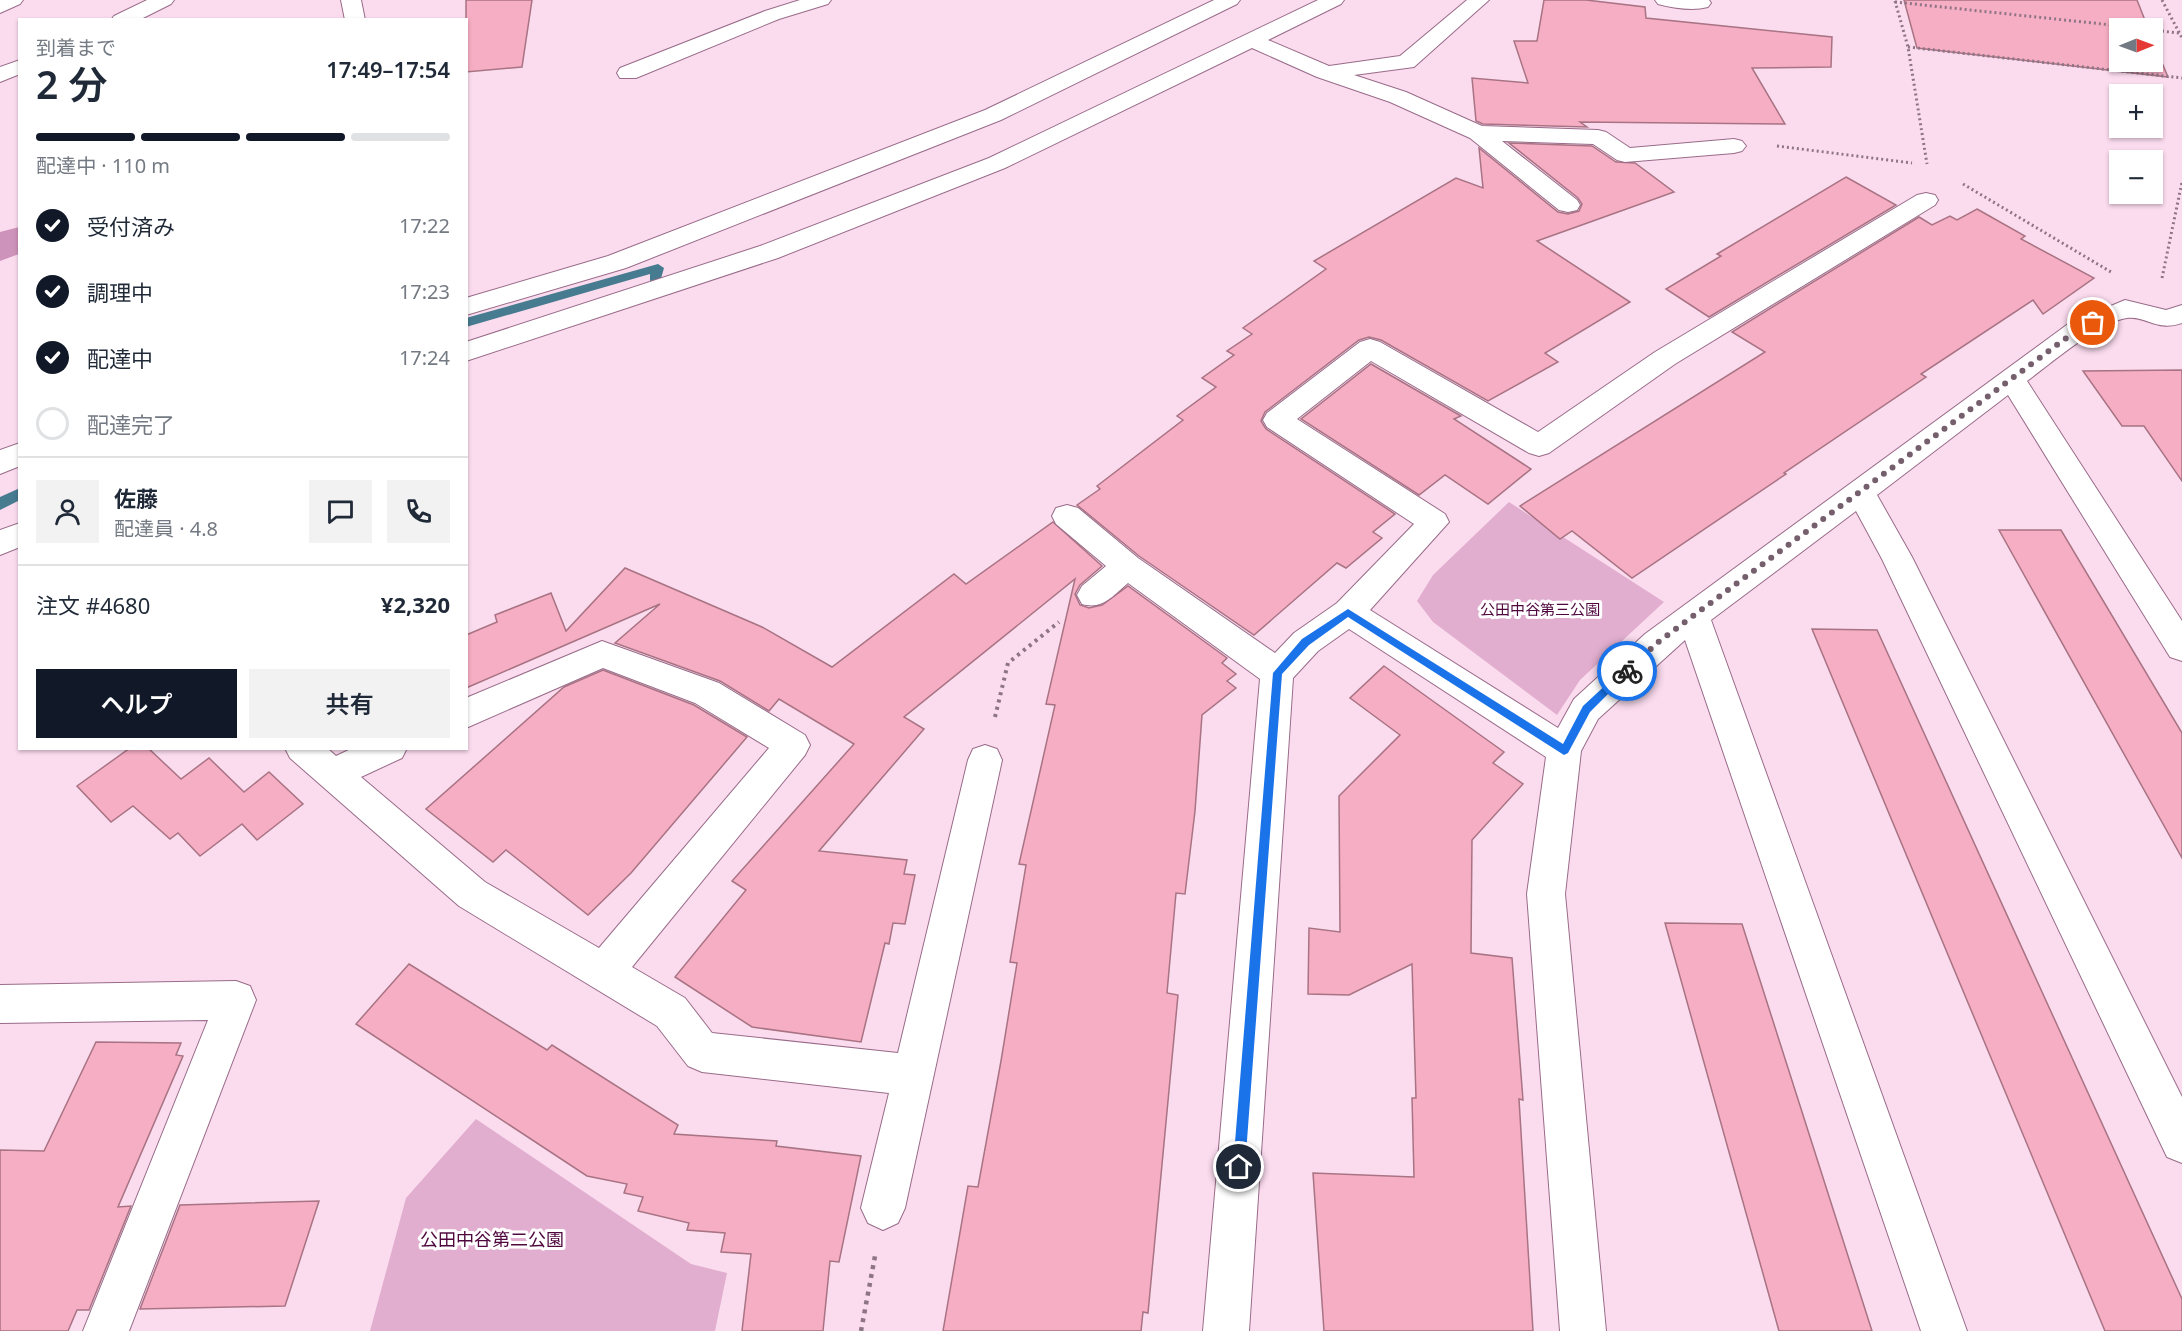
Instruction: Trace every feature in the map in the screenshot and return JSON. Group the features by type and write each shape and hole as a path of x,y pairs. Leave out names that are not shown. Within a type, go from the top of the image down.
{"street":[{"path":"0,7 13,0"},
{"path":"126,18 164,0"},
{"path":"351,0 355,18"},
{"path":"628,73 772,15 821,0"},
{"path":"468,351 769,252 997,163 1242,25 1334,0"},
{"path":"1325,72 1406,62 1479,0"},
{"path":"1670,6 1701,3"},
{"path":"468,306 617,262 993,115 1208,11 1242,25 1325,72 1398,97 1478,133 1568,205"},
{"path":"0,75 18,67"},
{"path":"1478,133 1598,137 1625,155 1734,146"},
{"path":"1226,1331 1277,673 1306,642 1348,612 1434,522 1277,420 1370,348 1539,446 1665,358 1926,200"},
{"path":"1583,1331 1546,894 1564,750 1586,709 1657,643 2077,330 2125,309 2178,321"},
{"path":"2013,379 2182,648"},
{"path":"0,463 18,454"},
{"path":"1860,492 1897,557 2182,1142"},
{"path":"1067,516 1127,566 1277,673"},
{"path":"0,542 18,535"},
{"path":"1092,595 1127,566"},
{"path":"1348,612 1564,750"},
{"path":"1693,616 1944,1331"},
{"path":"468,713 602,654 707,693 793,745 603,973"},
{"path":"304,750 472,894 671,1012 702,1052 914,1075"},
{"path":"333,774 386,750"},
{"path":"883,1208 985,760"},
{"path":"0,1004 236,1000 106,1331"}],"path":[{"path":"2162,0 2182,38"},
{"path":"1734,146 1774,146 1927,165 1908,47 1895,1 2109,25"},
{"path":"2163,31 2179,33"},
{"path":"1908,47 2182,78"},
{"path":"1955,180 2112,273"},
{"path":"2178,321 2161,283 2182,182"},
{"path":"985,760 1008,663 1092,595"},
{"path":"861,1331 883,1208"}],"green space":[{"name":"公田中谷第三公園","path":"1509,502 1664,602 1580,680 1557,715 1433,622 1417,601 1433,575"},
{"name":"公田中谷第二公園","path":"476,1119 691,1264 727,1273 715,1331 370,1331 406,1198"}],"shaded area":[{"path":"18,227 18,254 0,261 0,232"}],"building":[{"path":"466,0 532,0 522,67 468,72 468,18 466,18"},
{"path":"1544,0 1586,0 1645,7 1646,18 1832,37 1831,67 1752,68 1785,124 1580,122 1587,127 1483,124 1476,121 1472,78 1528,83 1514,41 1537,41"},
{"path":"1904,0 2137,0 2144,18 2109,18 2109,70 1917,48"},
{"path":"2163,65 2168,77 2125,72 2163,72"},
{"path":"1509,143 1592,146 1616,162 1635,163 1674,192 1537,241 1630,302 1545,353 1558,362 1488,401 1381,340 1369,337 1359,340 1265,412 1261,421 1266,429 1395,514 1373,532 1382,538 1346,568 1337,563 1254,635 1139,556 1077,505 1100,489 1097,486 1183,420 1177,416 1216,387 1202,378 1234,355 1227,351 1252,334 1243,328 1326,269 1314,261 1456,178 1483,188 1479,148 1558,212 1568,214 1579,211 1582,204 1578,198"},
{"path":"1846,177 1896,205 1709,317 1666,289 1721,256 1717,254"},
{"path":"1977,209 2025,236 2021,239 2094,278 2043,314 2033,300 1921,374 1926,377 1632,578 1572,531 1560,539 1520,506 1765,352 1732,332 1919,217 1932,225 1950,216 1957,220"},
{"path":"1371,364 1461,416 1454,419 1531,469 1488,504 1445,475 1419,495 1301,419"},
{"path":"2182,370 2182,481 2144,426 2122,426 2083,371"},
{"path":"1053,522 1102,566 1080,585 1075,594 1080,605 1089,608 1102,605 1128,586 1227,658 1222,663 1236,674 1227,681 1236,688 1202,715 1195,811 1185,894 1176,893 1167,993 1178,995 1148,1313 1143,1312 1141,1331 943,1331 968,1186 978,1187 1001,1061 1017,963 1010,962 1026,865 1019,864 1055,705 1046,704 1075,579 904,717 924,729 819,851 907,860 904,874 915,875 905,924 893,923 889,944 885,943 861,1042 752,1027 675,977 746,890 732,881 854,744 779,699 769,711 720,681 615,643 660,604 468,687 468,634 497,622 495,615 551,593 566,631 625,568 762,627 832,667 954,574 966,584"},
{"path":"1999,530 2061,530 2182,733 2182,858"},
{"path":"1812,629 1877,630 2182,1299 2182,1331 2105,1331"},
{"path":"1384,666 1504,752 1493,763 1523,784 1472,840 1471,953 1512,958 1523,1100 1519,1099 1533,1331 1324,1331 1313,1173 1414,1177 1412,1098 1416,1098 1412,964 1349,995 1308,994 1309,928 1340,932 1339,796 1400,735 1350,698"},
{"path":"603,670 694,705 747,737 631,873 588,915 506,850 493,862 426,809 564,687"},
{"path":"127,750 150,750 181,779 209,758 244,792 269,772 303,804 257,840 242,824 200,856 178,833 170,839 133,806 111,822 77,786"},
{"path":"1665,923 1742,924 1872,1331 1779,1331"},
{"path":"409,964 547,1050 552,1045 678,1125 674,1134 777,1141 776,1146 861,1156 839,1262 830,1261 823,1331 742,1331 751,1254 721,1252 725,1233 687,1230 689,1223 638,1211 643,1197 624,1193 627,1184 587,1176 356,1024"},
{"path":"96,1042 181,1043 176,1055 183,1056 118,1207 131,1206 89,1310 77,1310 68,1331 0,1331 0,1150 44,1151"},
{"path":"319,1201 285,1306 140,1309 180,1205"}],"waterway":[{"path":"468,322 658,268 655,279"},
{"path":"0,504 18,494"}],"way so far":[{"path":"1627,671 1657,643 1693,616 2077,330 2093,323"}],"route":[{"path":"1239,1167 1277,673 1306,642 1348,612 1564,750 1586,709 1627,671"}]}
